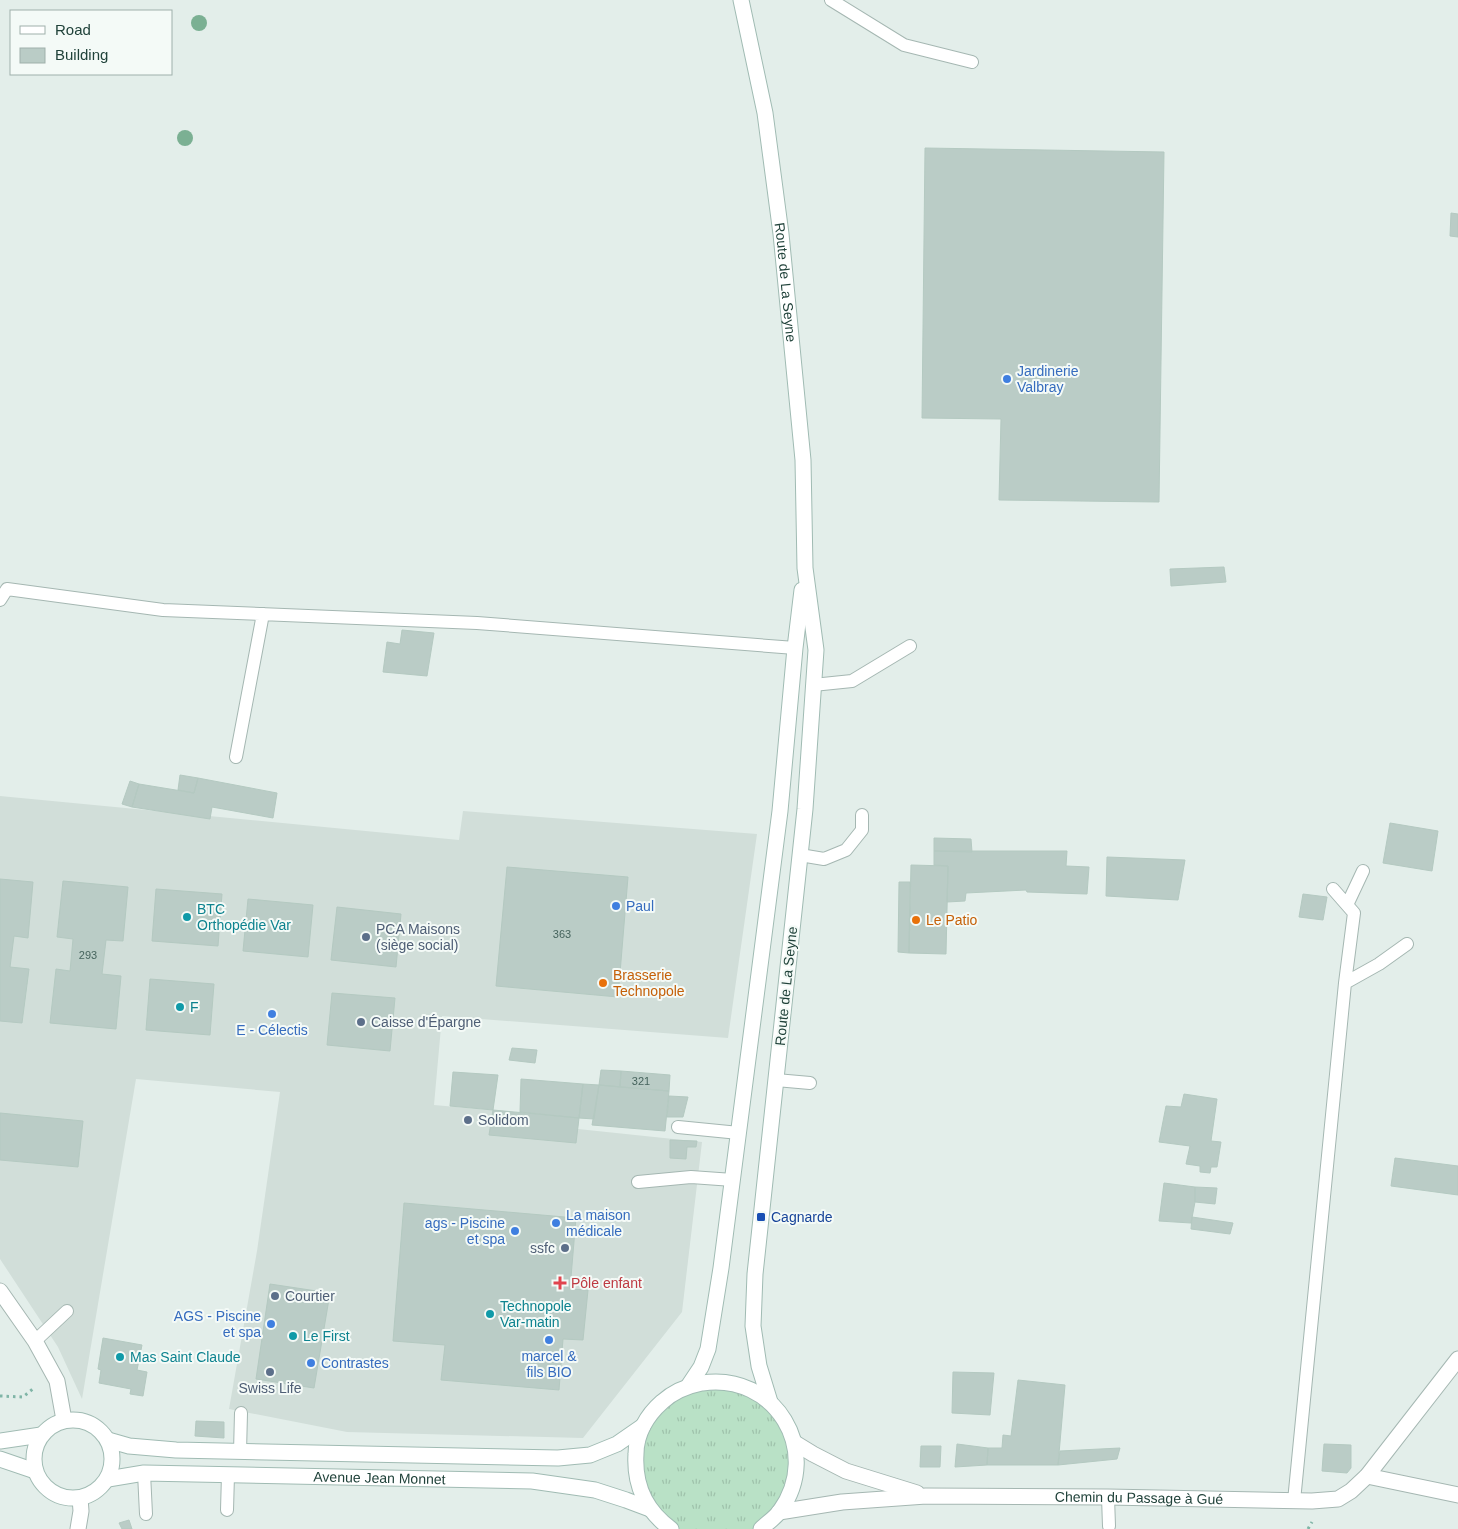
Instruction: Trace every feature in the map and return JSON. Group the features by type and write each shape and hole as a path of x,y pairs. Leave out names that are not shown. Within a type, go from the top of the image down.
{"main road":[{"name":"Route de La Seyne","path":"741,0 765,113 781,234 803,460 805,568 816,650 805,808 755,1274 754,1318 759,1366 770,1402"},
{"name":"Route de La Seyne","path":"689,1385 701,1367 708,1349 721,1268 780,811 794,648 805,568"},
{"path":"0,1291 34,1341 57,1381 64,1420 50,1426 41,1435 36,1446 34,1458 35,1471 41,1482 50,1491 61,1496 80,1498 81,1512 78,1529"},
{"path":"1458,1359 1367,1476 1458,1495"},
{"path":"671,1529 650,1510 640,1490 635,1468 636,1447 643,1426 654,1409 670,1395 689,1385 717,1381 745,1386 770,1402 781,1413 795,1443 797,1467 792,1491 779,1512 761,1529"},
{"name":"Avenue Jean Monnet","path":"64,1420 74,1419 88,1422 99,1429 108,1440 129,1446 176,1450 558,1458 590,1455 617,1444 643,1426"},
{"path":"0,1442 41,1435"},
{"path":"108,1440 112,1452 112,1466 108,1479"},
{"name":"Chemin du Passage à Gué","path":"795,1443 846,1471 926,1496"},
{"path":"0,1459 35,1471"},
{"name":"Avenue Jean Monnet","path":"80,1498 98,1489 108,1479 144,1473 532,1481 596,1490 650,1510"},
{"name":"Chemin du Passage à Gué","path":"779,1512 842,1502 926,1496 1294,1501 1338,1499 1351,1491 1367,1476"}],"lane":[{"path":"831,0 904,45 972,62"},
{"path":"0,600 7,589 163,610 477,623 794,648"},
{"path":"236,757 263,614"},
{"path":"814,685 852,681 910,646"},
{"path":"800,855 824,859 846,850 862,830 862,815"},
{"path":"1347,905 1363,871"},
{"path":"1294,1501 1345,983 1354,913 1333,889"},
{"path":"1345,983 1379,964 1407,944"},
{"path":"776,1080 810,1083"},
{"path":"678,1127 739,1133"},
{"path":"638,1182 691,1178 732,1180"},
{"path":"34,1341 67,1312"},
{"path":"240,1452 241,1413"},
{"path":"144,1473 146,1514"},
{"path":"227,1510 228,1476"},
{"path":"1108,1497 1108,1526"}],"path":[{"path":"0,1396 23,1398 34,1388"}],"shaded area":[{"path":"0,796 459,840 463,811 757,834 728,1038 442,1016 434,1105 579,1118 578,1129 702,1142 682,1312 583,1438 347,1432 229,1409 257,1251 280,1092 136,1079 82,1399 58,1347 0,1259"}],"green space":[{"path":"689,1385 745,1387 789,1427 792,1491 761,1529 671,1529 640,1490 643,1426"}],"building":[{"path":"925,148 1164,152 1159,502 999,500 1001,419 922,418"},
{"path":"1451,213 1458,214 1458,237 1450,236"},
{"path":"1224,567 1226,582 1171,586 1170,569"},
{"path":"402,630 434,633 427,676 383,672 387,642 400,644"},
{"path":"180,775 198,778 194,793 178,790"},
{"path":"198,778 277,793 273,818 212,807 210,819 132,807 139,784 194,793"},
{"path":"130,781 139,784 132,807 122,804"},
{"path":"1390,823 1438,831 1432,871 1383,863"},
{"path":"934,838 971,839 972,852 934,851"},
{"path":"934,851 1067,851 1066,866 1089,867 1087,894 1027,892 1026,890 966,893 965,901 947,902 948,866 934,865"},
{"path":"1107,857 1185,860 1178,900 1106,896"},
{"path":"911,865 948,866 946,954 909,953"},
{"path":"507,867 628,877 618,997 496,986"},
{"path":"0,879 33,882 28,938 14,936 10,967 29,969 22,1023 0,1021"},
{"path":"63,881 128,887 123,941 106,940 102,974 121,976 116,1029 50,1023 56,969 70,971 73,939 57,937"},
{"path":"899,882 910,882 909,953 898,952"},
{"name":"BTC Orthopédie Var","path":"156,889 222,894 218,946 152,941"},
{"path":"1303,894 1327,897 1323,920 1299,917"},
{"path":"248,899 313,905 308,957 243,951"},
{"name":"PCA Maisons (siège social)","path":"337,907 401,914 396,967 331,960"},
{"name":"F","path":"150,979 214,984 210,1035 146,1030"},
{"name":"Caisse d'Épargne","path":"332,993 395,998 390,1051 327,1045"},
{"path":"512,1048 537,1050 535,1063 509,1060"},
{"path":"601,1070 621,1071 620,1087 599,1085"},
{"path":"621,1071 670,1075 669,1091 620,1087"},
{"path":"453,1072 498,1075 493,1110 450,1106"},
{"path":"521,1079 583,1084 579,1118 520,1112"},
{"path":"583,1084 599,1085 594,1119 579,1118"},
{"path":"599,1085 669,1091 665,1131 592,1125"},
{"path":"1184,1094 1217,1099 1211,1141 1221,1142 1217,1167 1211,1167 1210,1173 1200,1172 1200,1166 1186,1164 1190,1146 1159,1142 1166,1106 1181,1107"},
{"path":"669,1096 688,1097 683,1117 667,1117"},
{"path":"493,1110 579,1118 576,1143 489,1135"},
{"path":"0,1113 83,1121 78,1167 0,1160"},
{"path":"670,1140 697,1141 696,1147 687,1147 686,1159 670,1158"},
{"path":"1395,1158 1458,1166 1458,1195 1391,1186"},
{"path":"1164,1183 1195,1187 1195,1202 1191,1223 1159,1221"},
{"path":"1195,1187 1217,1188 1215,1204 1195,1202"},
{"name":"Technopole Var-matin","path":"404,1203 576,1218 570,1289 588,1290 583,1340 563,1339 559,1390 441,1380 445,1345 393,1341"},
{"path":"1192,1217 1233,1223 1230,1234 1191,1229"},
{"name":"Le First","path":"270,1284 330,1293 314,1388 256,1379"},
{"name":"Mas Saint Claude","path":"103,1338 142,1345 137,1370 147,1372 143,1396 130,1394 131,1389 99,1383 101,1370 98,1369"},
{"path":"953,1372 994,1373 990,1415 952,1413"},
{"path":"1018,1380 1065,1385 1058,1465 987,1465 988,1448 1002,1448 1003,1435 1011,1436"},
{"path":"196,1421 224,1422 224,1438 195,1436"},
{"path":"957,1444 988,1448 987,1465 955,1467"},
{"path":"1324,1444 1351,1445 1351,1468 1347,1473 1322,1471"},
{"path":"921,1446 941,1446 940,1467 920,1467"},
{"path":"1120,1448 1117,1459 1058,1465 1060,1451"},
{"path":"129,1520 132,1529 122,1529 119,1523"}],"place":[{"name":"Jardinerie Valbray","path":"1007,379"},
{"name":"Paul","path":"616,906"},
{"name":"BTC Orthopédie Var","path":"187,917"},
{"name":"Le Patio","path":"916,920"},
{"name":"PCA Maisons (siège social)","path":"366,937"},
{"name":"Brasserie Technopole","path":"603,983"},
{"name":"F","path":"180,1007"},
{"name":"E - Célectis","path":"272,1014"},
{"name":"Caisse d'Épargne","path":"361,1022"},
{"name":"Solidom","path":"468,1120"},
{"name":"Cagnarde","path":"761,1217"},
{"name":"La maison médicale","path":"556,1223"},
{"name":"ags - Piscine et spa","path":"515,1231"},
{"name":"ssfc","path":"565,1248"},
{"name":"Pôle enfant","path":"560,1283"},
{"name":"Courtier","path":"275,1296"},
{"name":"Technopole Var-matin","path":"490,1314"},
{"name":"AGS - Piscine et spa","path":"271,1324"},
{"name":"Le First","path":"293,1336"},
{"name":"marcel & fils BIO","path":"549,1340"},
{"name":"Mas Saint Claude","path":"120,1357"},
{"name":"Contrastes","path":"311,1363"},
{"name":"Swiss Life","path":"270,1372"}]}
